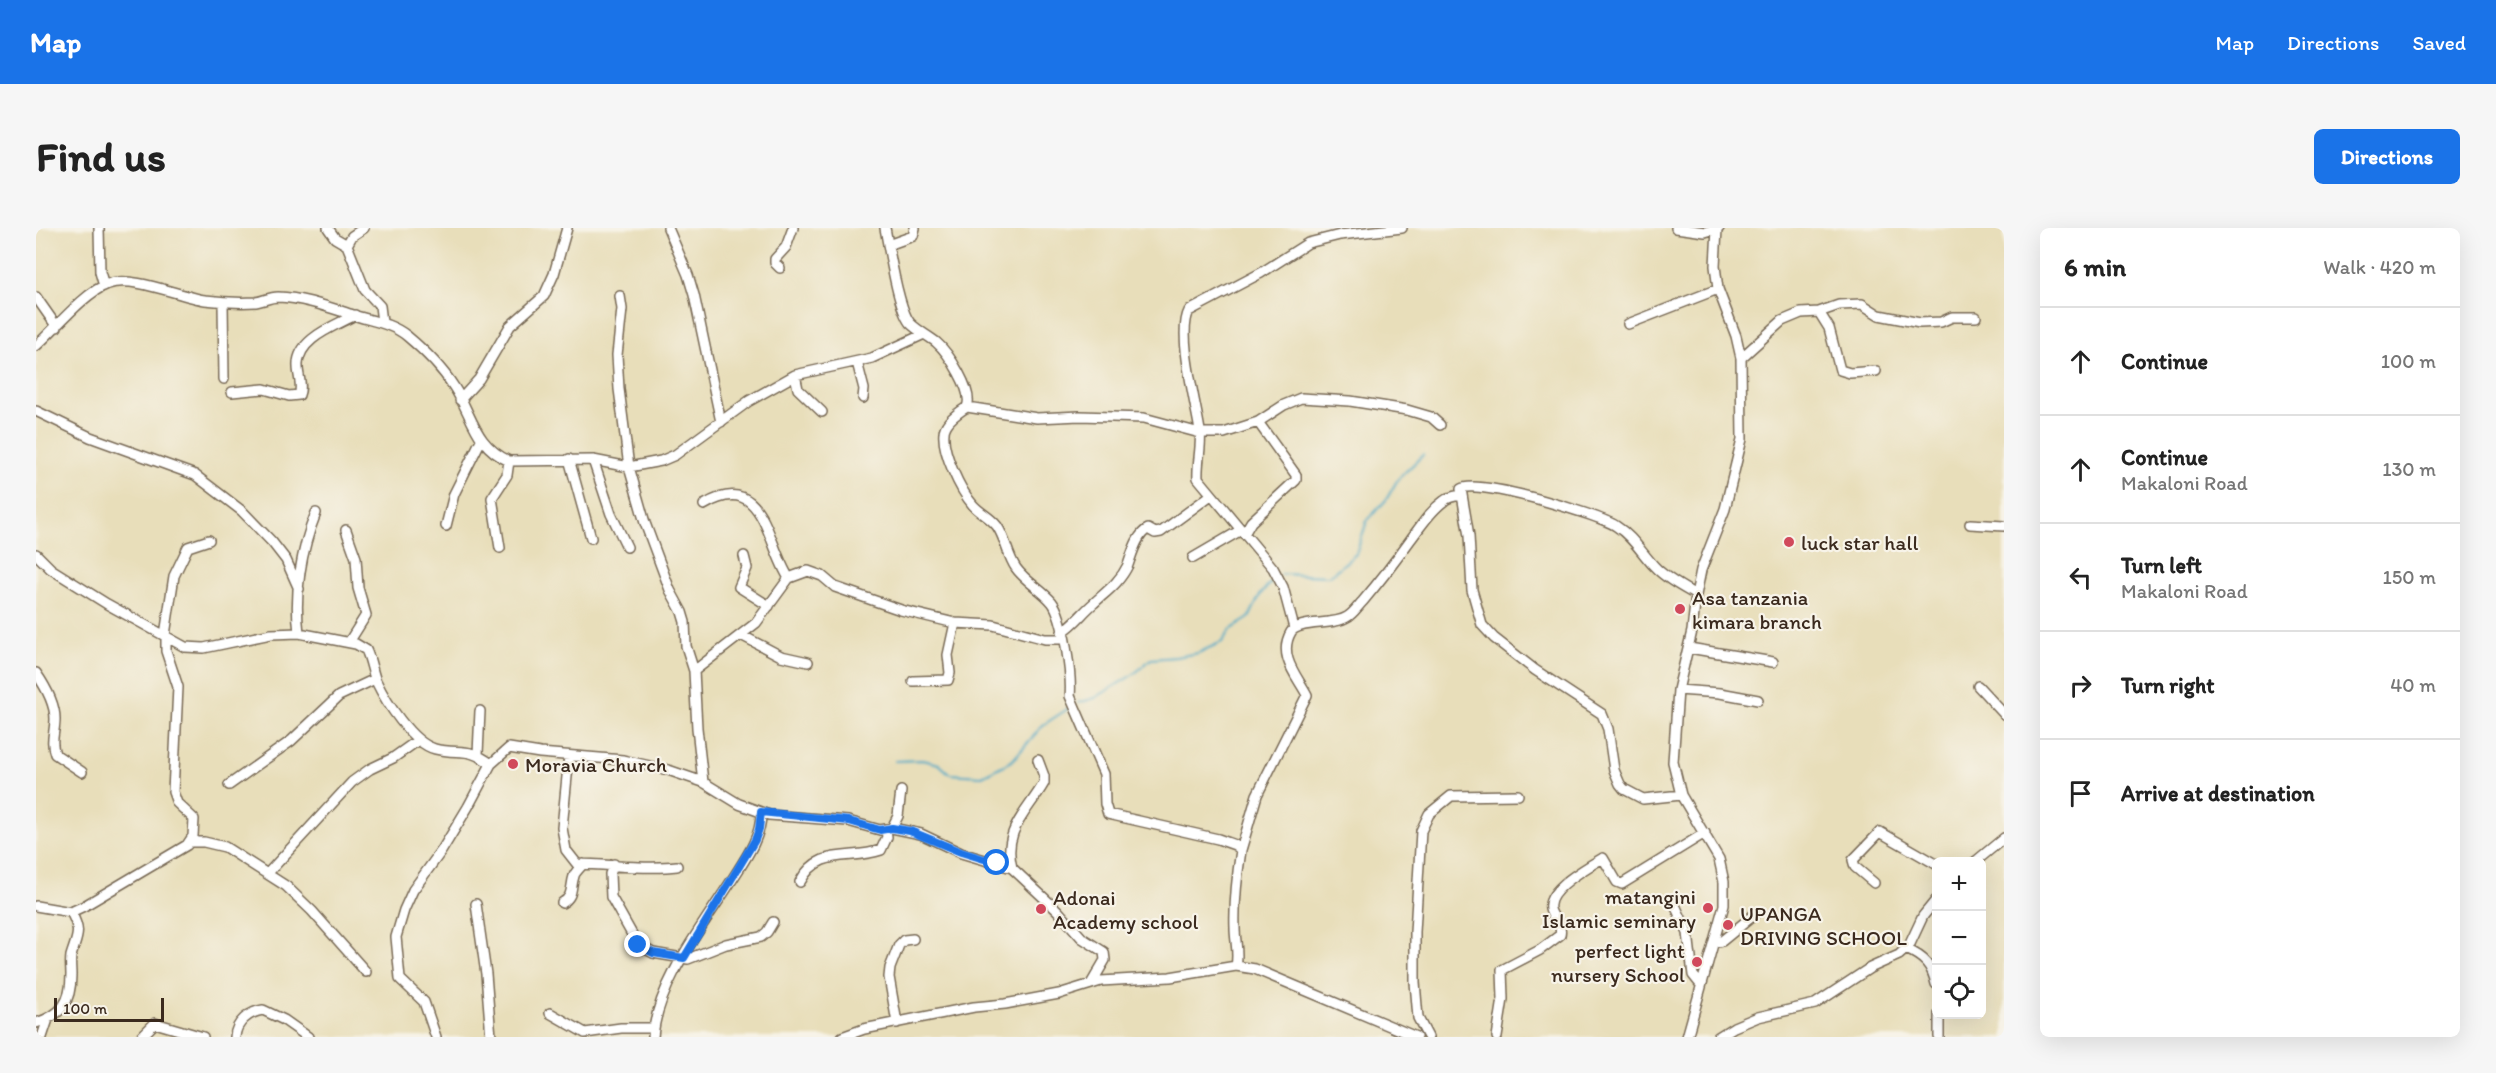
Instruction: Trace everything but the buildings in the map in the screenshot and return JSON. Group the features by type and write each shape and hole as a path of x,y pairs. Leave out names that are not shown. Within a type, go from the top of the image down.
{"street":[{"path":"99,228 100,272 104,286"},
{"path":"328,228 335,238 347,245 365,290 380,306 382,322"},
{"path":"347,245 352,236 364,228"},
{"path":"460,400 479,379 510,326 544,296 554,274 567,228"},
{"path":"668,228 694,295 721,422"},
{"path":"780,268 775,263 775,259 786,247 793,228"},
{"path":"885,228 907,320 922,335 936,342 951,359 969,397 968,406 948,423 944,432 945,445 962,491 974,507 994,523 1001,533 1014,565 1052,603 1059,614 1071,684 1070,696 1104,774 1105,804 1108,814 1218,839 1235,845 1240,850"},
{"path":"888,245 913,236 915,228"},
{"path":"1294,628 1283,587 1273,568 1198,478 1200,433 1184,325 1189,311 1261,273 1308,243 1340,235 1402,228"},
{"path":"1676,228 1705,232 1718,229 1715,266 1718,289 1736,336 1741,358 1741,445 1725,509 1701,570 1689,648 1678,690 1673,762 1681,795 1719,859 1724,882 1724,905 1687,1037"},
{"path":"36,346 57,327 68,312 104,286 130,281 179,295 223,302 255,302 276,297 316,302 382,322 406,335 424,351 455,388 481,440 497,455 509,461 594,460 629,467 662,461 675,455 750,401 795,375 872,358 922,335"},
{"path":"1629,324 1718,289"},
{"path":"620,296 622,309 617,355 629,467 645,523 670,590 685,622 686,646 694,671 703,782"},
{"path":"36,297 57,327"},
{"path":"223,302 224,379"},
{"path":"1741,358 1782,321 1800,313 1819,312 1831,307 1857,303 1879,315 1920,323 1941,322 1952,317 1976,317"},
{"path":"1819,312 1828,328 1840,370 1850,373 1876,371"},
{"path":"232,392 264,389 289,396 299,395 301,391 299,356 306,345 318,335 355,315"},
{"path":"857,362 864,389 863,398"},
{"path":"795,375 798,389 822,412"},
{"path":"968,406 1037,418 1080,416 1144,418 1200,433 1224,433 1258,422 1284,405 1301,398 1350,401 1397,408 1431,417 1440,425"},
{"path":"36,411 90,437 195,474 242,511 272,542 286,560 299,589"},
{"path":"1193,558 1242,532 1296,480 1296,475 1258,422"},
{"path":"446,526 454,494 481,440"},
{"path":"570,459 591,538"},
{"path":"594,460 611,514 627,548"},
{"path":"500,548 492,498 507,475 509,461"},
{"path":"1681,795 1643,799 1624,789 1614,770 1608,729 1602,714 1535,670 1494,638 1482,625 1472,590 1469,536 1461,489 1465,486 1483,487 1598,517 1624,532 1658,569 1696,595"},
{"path":"694,671 756,623 789,578 808,571 822,576 835,586 902,610 956,622 993,625 1045,639 1063,635 1083,613 1116,584 1142,533 1149,529 1155,533 1161,532 1211,495"},
{"path":"1236,966 1238,957 1235,894 1240,850 1257,795 1307,695 1293,676 1288,664 1287,645 1290,633 1294,628 1338,622 1349,616 1375,587 1431,512 1446,499 1461,495"},
{"path":"704,505 727,496 743,496 758,509 789,578"},
{"path":"299,633 296,610 304,548 316,513"},
{"path":"1970,524 2004,526"},
{"path":"346,530 356,558 358,588 366,615 349,642"},
{"path":"190,842 195,830 194,819 177,803 173,792 178,687 166,651 165,636 174,576 188,547 209,540"},
{"path":"36,554 51,569 107,604 185,647 204,648 271,634 299,633 349,642 366,650 375,679 390,705 417,741 447,752 463,751 478,754 491,764"},
{"path":"744,556 747,568 739,587 769,606"},
{"path":"913,681 948,680 950,673 948,656 956,622"},
{"path":"741,634 781,656 808,663"},
{"path":"1689,648 1773,662"},
{"path":"37,678 55,719 52,747 55,754 82,772"},
{"path":"229,785 291,741 339,696 375,679"},
{"path":"1978,686 2004,714"},
{"path":"1678,690 1720,693 1758,700"},
{"path":"478,754 480,711"},
{"path":"268,873 352,782 417,741"},
{"path":"435,1036 424,1002 399,980 396,937 413,890 442,850 491,764 509,748 623,760 668,770 703,782 739,804 761,812 849,821 880,830 892,828 921,834 961,852 1012,868 1058,911 1082,938 1104,952 1105,960 1091,984"},
{"path":"568,756 562,828 566,850 577,864 614,864 648,868 677,866"},
{"path":"1012,868 1009,844 1013,832 1044,783 1038,760"},
{"path":"800,882 808,867 825,859 881,850 898,816 902,791"},
{"path":"1428,1037 1418,1018 1415,982 1415,932 1421,831 1429,814 1450,796 1518,795"},
{"path":"550,1013 585,1034 621,1028 653,1032 658,1006 755,840 761,812"},
{"path":"1874,884 1856,867 1853,860 1880,832 1932,862"},
{"path":"1497,1037 1503,999 1502,970 1540,950 1560,935 1561,928 1551,913 1550,905 1553,897 1571,878 1603,858 1617,882 1621,884 1705,833"},
{"path":"1980,857 2004,838"},
{"path":"36,906 71,912 94,901 190,842 219,844 268,873 305,904 366,972"},
{"path":"562,903 568,900 572,892 574,874 583,864"},
{"path":"614,864 610,874 611,897 635,941 649,952 694,958 726,944 761,937 773,922"},
{"path":"1673,901 1688,933 1693,975 1701,985"},
{"path":"476,904 486,974 491,1037"},
{"path":"1718,1037 1758,1017 1815,1004 1870,968 1906,949 1923,915 1932,905"},
{"path":"36,1023 48,1019 64,1006 71,994 71,957 78,941 78,929 71,912"},
{"path":"1714,943 1722,941 1755,914"},
{"path":"897,1023 889,977 890,968 899,945 904,940 913,939"},
{"path":"1906,949 1926,960 1932,968"},
{"path":"842,1037 864,1029 974,1006 1030,1001 1112,980 1170,977 1236,966 1255,969 1416,1037"},
{"path":"235,1037 236,1028 246,1017 263,1010 284,1020 308,1037"},
{"path":"42,1037 48,1019"},
{"path":"1939,1019 1939,1037"},
{"path":"141,1037 155,1023 203,1037"}],"waterway":[{"path":"1280,574 1329,576 1356,554 1367,521 1386,500 1398,479 1423,455"},
{"path":"1078,703 1095,698 1134,674 1151,659 1198,653 1222,642 1230,630 1249,618 1260,595 1275,578"},
{"path":"895,761 922,760 939,764 950,774 982,776 1012,761 1043,725 1069,708"}],"place":[{"name":"luck star hall","path":"1789,542"},
{"name":"Asa tanzania kimara branch","path":"1680,609"},
{"name":"Moravia Church","path":"513,764"},
{"name":"matangini Islamic seminary","path":"1708,908"},
{"name":"Adonai Academy school","path":"1041,909"},
{"name":"UPANGA DRIVING SCHOOL","path":"1728,925"},
{"name":"perfect light nursery School","path":"1697,962"}],"route":[{"path":"638,945 649,952 684,958 755,840 761,812 769,815 849,821 880,830 892,828 910,831 952,849 997,863"}]}
